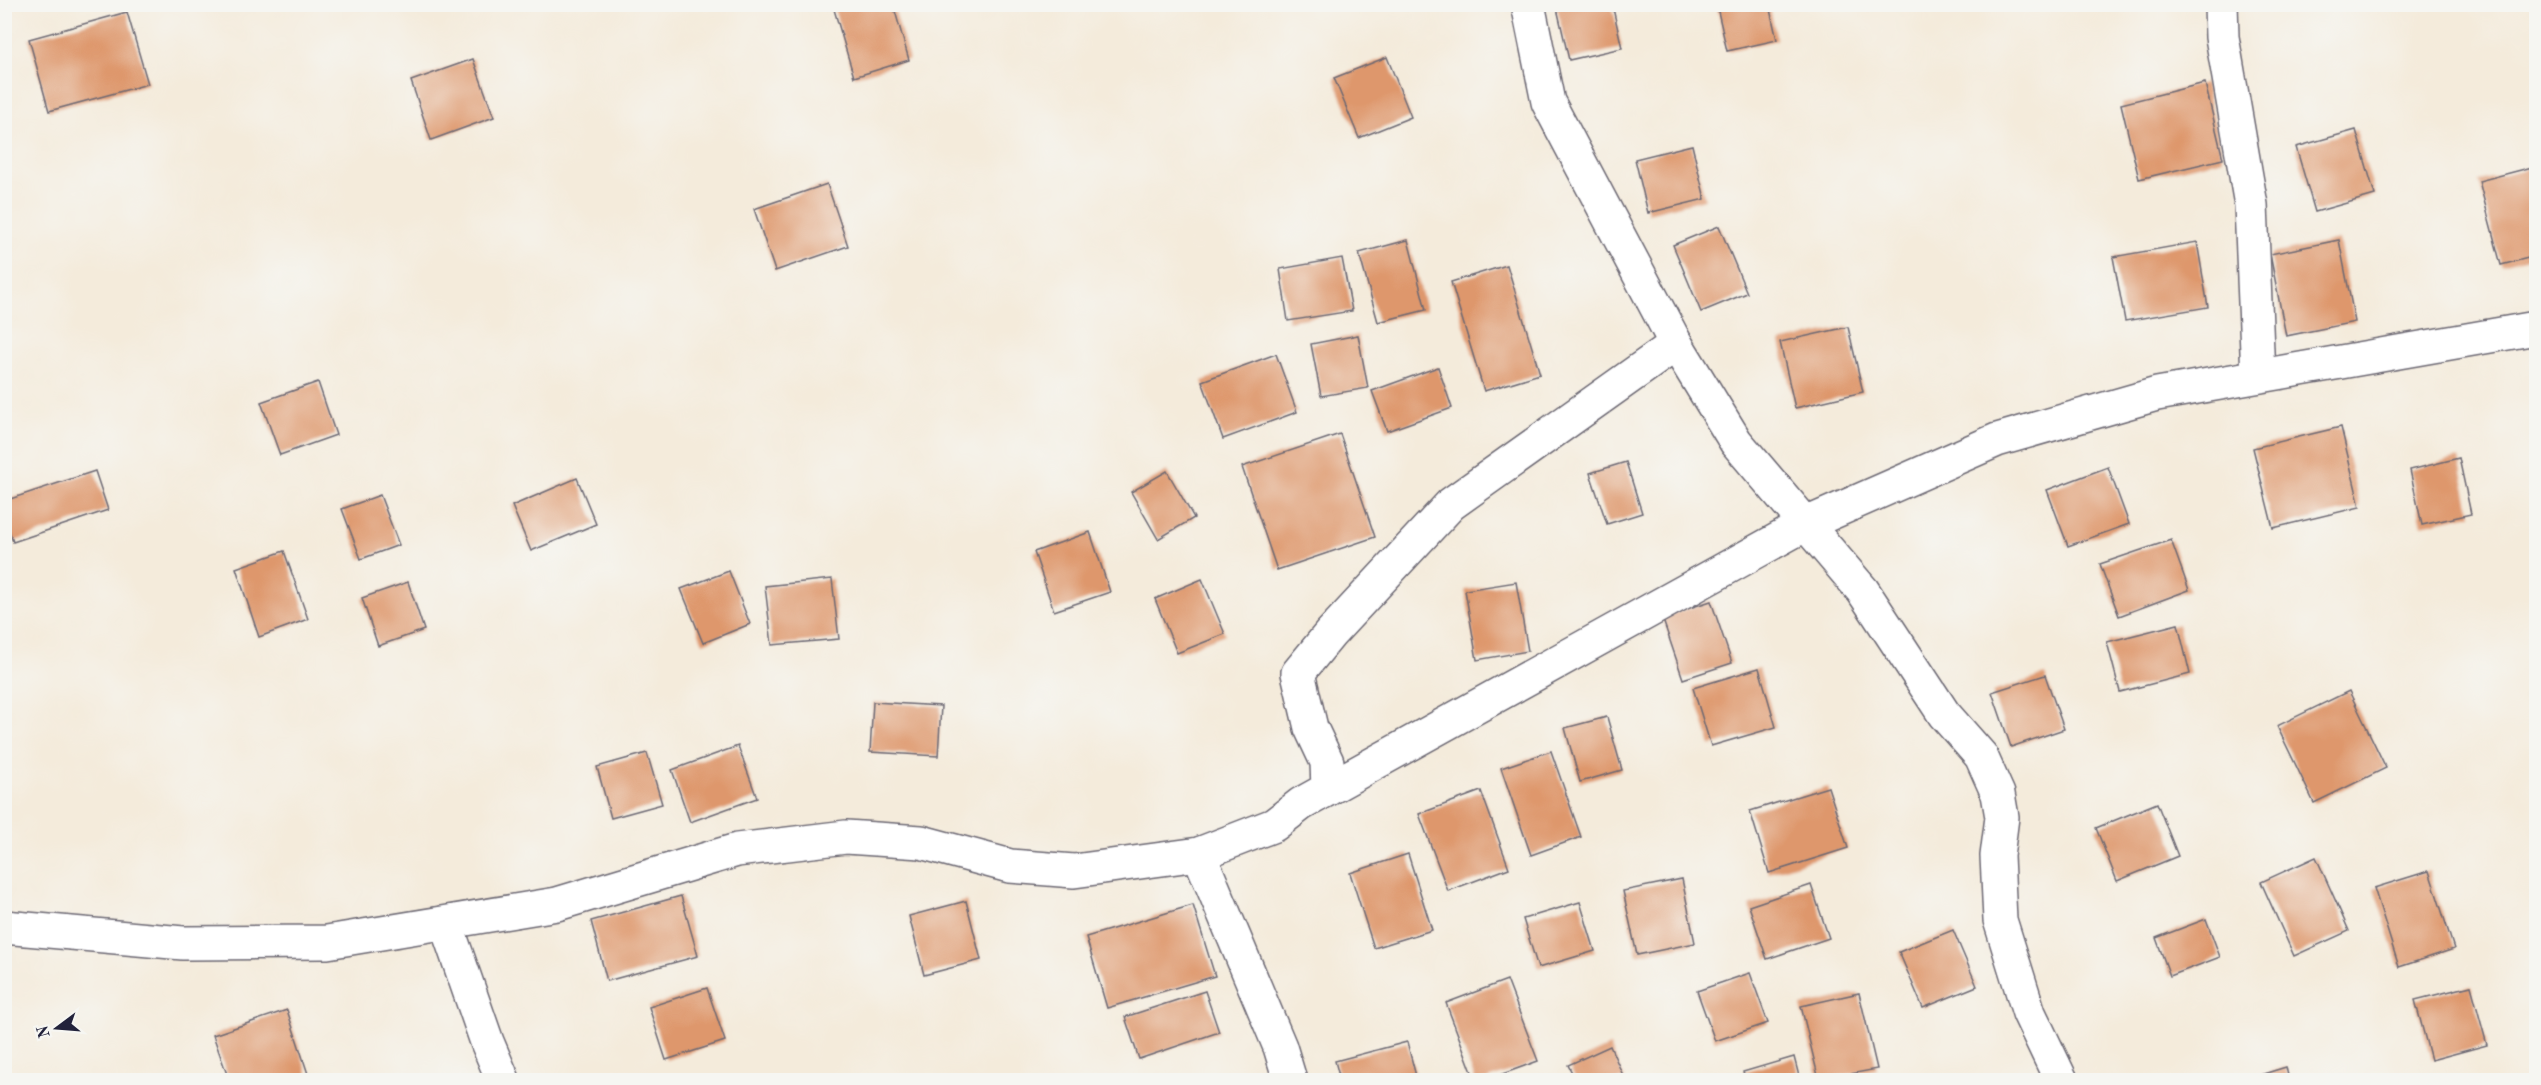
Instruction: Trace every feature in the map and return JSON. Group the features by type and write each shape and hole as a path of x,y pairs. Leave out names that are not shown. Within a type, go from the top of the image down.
{"street":[{"path":"1528,4 1548,102 1676,344 1736,442 1863,591 1944,714 1981,756 1998,794 2002,817 1997,856 2000,920 2029,1013 2061,1080"},
{"path":"2221,4 2222,37 2251,205 2258,376"},
{"path":"4,927 183,943 327,942 557,904 737,850 846,837 921,842 1010,866 1074,871 1199,854 1274,825 1301,804 1806,524 1997,440 2157,394 2528,327 2536,328"},
{"path":"1328,789 1327,762 1311,728 1298,673 1330,634 1451,504 1676,344"},
{"path":"1199,854 1280,1047 1290,1080"},
{"path":"446,924 487,1042 503,1080"}],"building":[{"path":"893,4 909,60 854,77 833,6"},
{"path":"1556,4 1612,4 1622,48 1569,60"},
{"path":"1769,5 1777,40 1727,51 1717,7"},
{"path":"127,12 148,84 49,111 29,39"},
{"path":"1387,57 1411,117 1359,138 1334,78"},
{"path":"473,59 494,117 431,140 411,81"},
{"path":"2205,83 2223,159 2139,179 2121,104"},
{"path":"2356,130 2375,195 2315,212 2296,147"},
{"path":"1692,145 1705,199 1648,213 1635,159"},
{"path":"2536,166 2536,256 2501,265 2479,181"},
{"path":"827,184 848,246 775,271 754,209"},
{"path":"1719,226 1747,293 1701,312 1673,245"},
{"path":"1408,240 1426,310 1378,322 1359,253"},
{"path":"2339,240 2355,322 2286,336 2270,254"},
{"path":"2197,242 2208,307 2125,321 2113,257"},
{"path":"1342,258 1352,311 1288,321 1280,269"},
{"path":"1507,265 1540,374 1484,391 1451,282"},
{"path":"1848,327 1863,392 1795,408 1780,342"},
{"path":"1358,335 1368,388 1321,396 1311,344"},
{"path":"1276,354 1297,412 1223,439 1202,381"},
{"path":"1438,367 1452,408 1387,431 1372,391"},
{"path":"318,382 336,435 280,455 261,402"},
{"path":"2341,427 2360,507 2273,528 2253,448"},
{"path":"1340,434 1375,537 1277,570 1242,467"},
{"path":"2459,458 2471,514 2422,525 2410,470"},
{"path":"1626,462 1642,513 1607,524 1590,473"},
{"path":"2108,467 2129,524 2068,546 2047,490"},
{"path":"95,471 108,510 13,542 4,515 4,501"},
{"path":"1167,471 1194,518 1158,539 1131,492"},
{"path":"577,478 596,524 531,551 512,506"},
{"path":"380,495 399,545 361,559 342,509"},
{"path":"1090,532 1110,592 1054,611 1034,552"},
{"path":"2171,540 2189,590 2119,616 2100,564"},
{"path":"284,551 308,619 259,637 236,568"},
{"path":"729,571 750,624 703,643 681,589"},
{"path":"832,579 839,639 772,645 765,586"},
{"path":"1202,579 1225,634 1177,653 1155,599"},
{"path":"408,582 424,630 378,646 362,598"},
{"path":"1516,582 1528,651 1477,660 1465,590"},
{"path":"1711,601 1732,663 1683,679 1662,617"},
{"path":"2178,624 2190,674 2120,692 2107,642"},
{"path":"1759,668 1776,727 1711,746 1693,688"},
{"path":"2045,675 2064,729 2011,747 1992,692"},
{"path":"2349,691 2386,768 2314,803 2277,726"},
{"path":"873,702 941,706 938,756 870,752"},
{"path":"1607,717 1622,770 1580,782 1565,728"},
{"path":"738,746 757,798 690,822 672,770"},
{"path":"1551,751 1581,837 1531,855 1501,768"},
{"path":"647,753 662,804 611,818 597,767"},
{"path":"1828,787 1848,848 1769,873 1750,811"},
{"path":"1481,791 1509,868 1448,891 1419,814"},
{"path":"2157,803 2178,856 2117,881 2096,828"},
{"path":"1408,854 1432,930 1374,948 1350,873"},
{"path":"2316,857 2349,931 2294,956 2261,882"},
{"path":"2429,871 2454,949 2399,967 2374,888"},
{"path":"1682,879 1695,943 1637,955 1623,891"},
{"path":"1811,885 1829,938 1767,959 1749,906"},
{"path":"681,896 698,956 607,981 591,921"},
{"path":"966,901 981,960 924,975 909,916"},
{"path":"1580,902 1595,951 1538,968 1523,919"},
{"path":"1193,905 1215,976 1107,1008 1086,937"},
{"path":"2206,919 2220,957 2170,976 2156,938"},
{"path":"1953,930 1977,986 1923,1008 1899,952"},
{"path":"1750,973 1768,1023 1715,1041 1697,991"},
{"path":"1507,980 1538,1061 1486,1080 1475,1080 1446,1003"},
{"path":"2471,986 2487,1045 2431,1060 2415,1000"},
{"path":"707,988 725,1041 666,1060 649,1007"},
{"path":"1205,991 1219,1032 1139,1059 1125,1017"},
{"path":"1859,993 1877,1069 1819,1080 1801,1006"},
{"path":"287,1010 308,1074 288,1080 229,1080 213,1035"},
{"path":"1407,1042 1417,1080 1340,1080 1335,1061"},
{"path":"1610,1046 1625,1080 1576,1080 1568,1065"},
{"path":"1794,1057 1800,1080 1745,1080 1743,1072"},
{"path":"2286,1067 2289,1080 2244,1080"}]}
